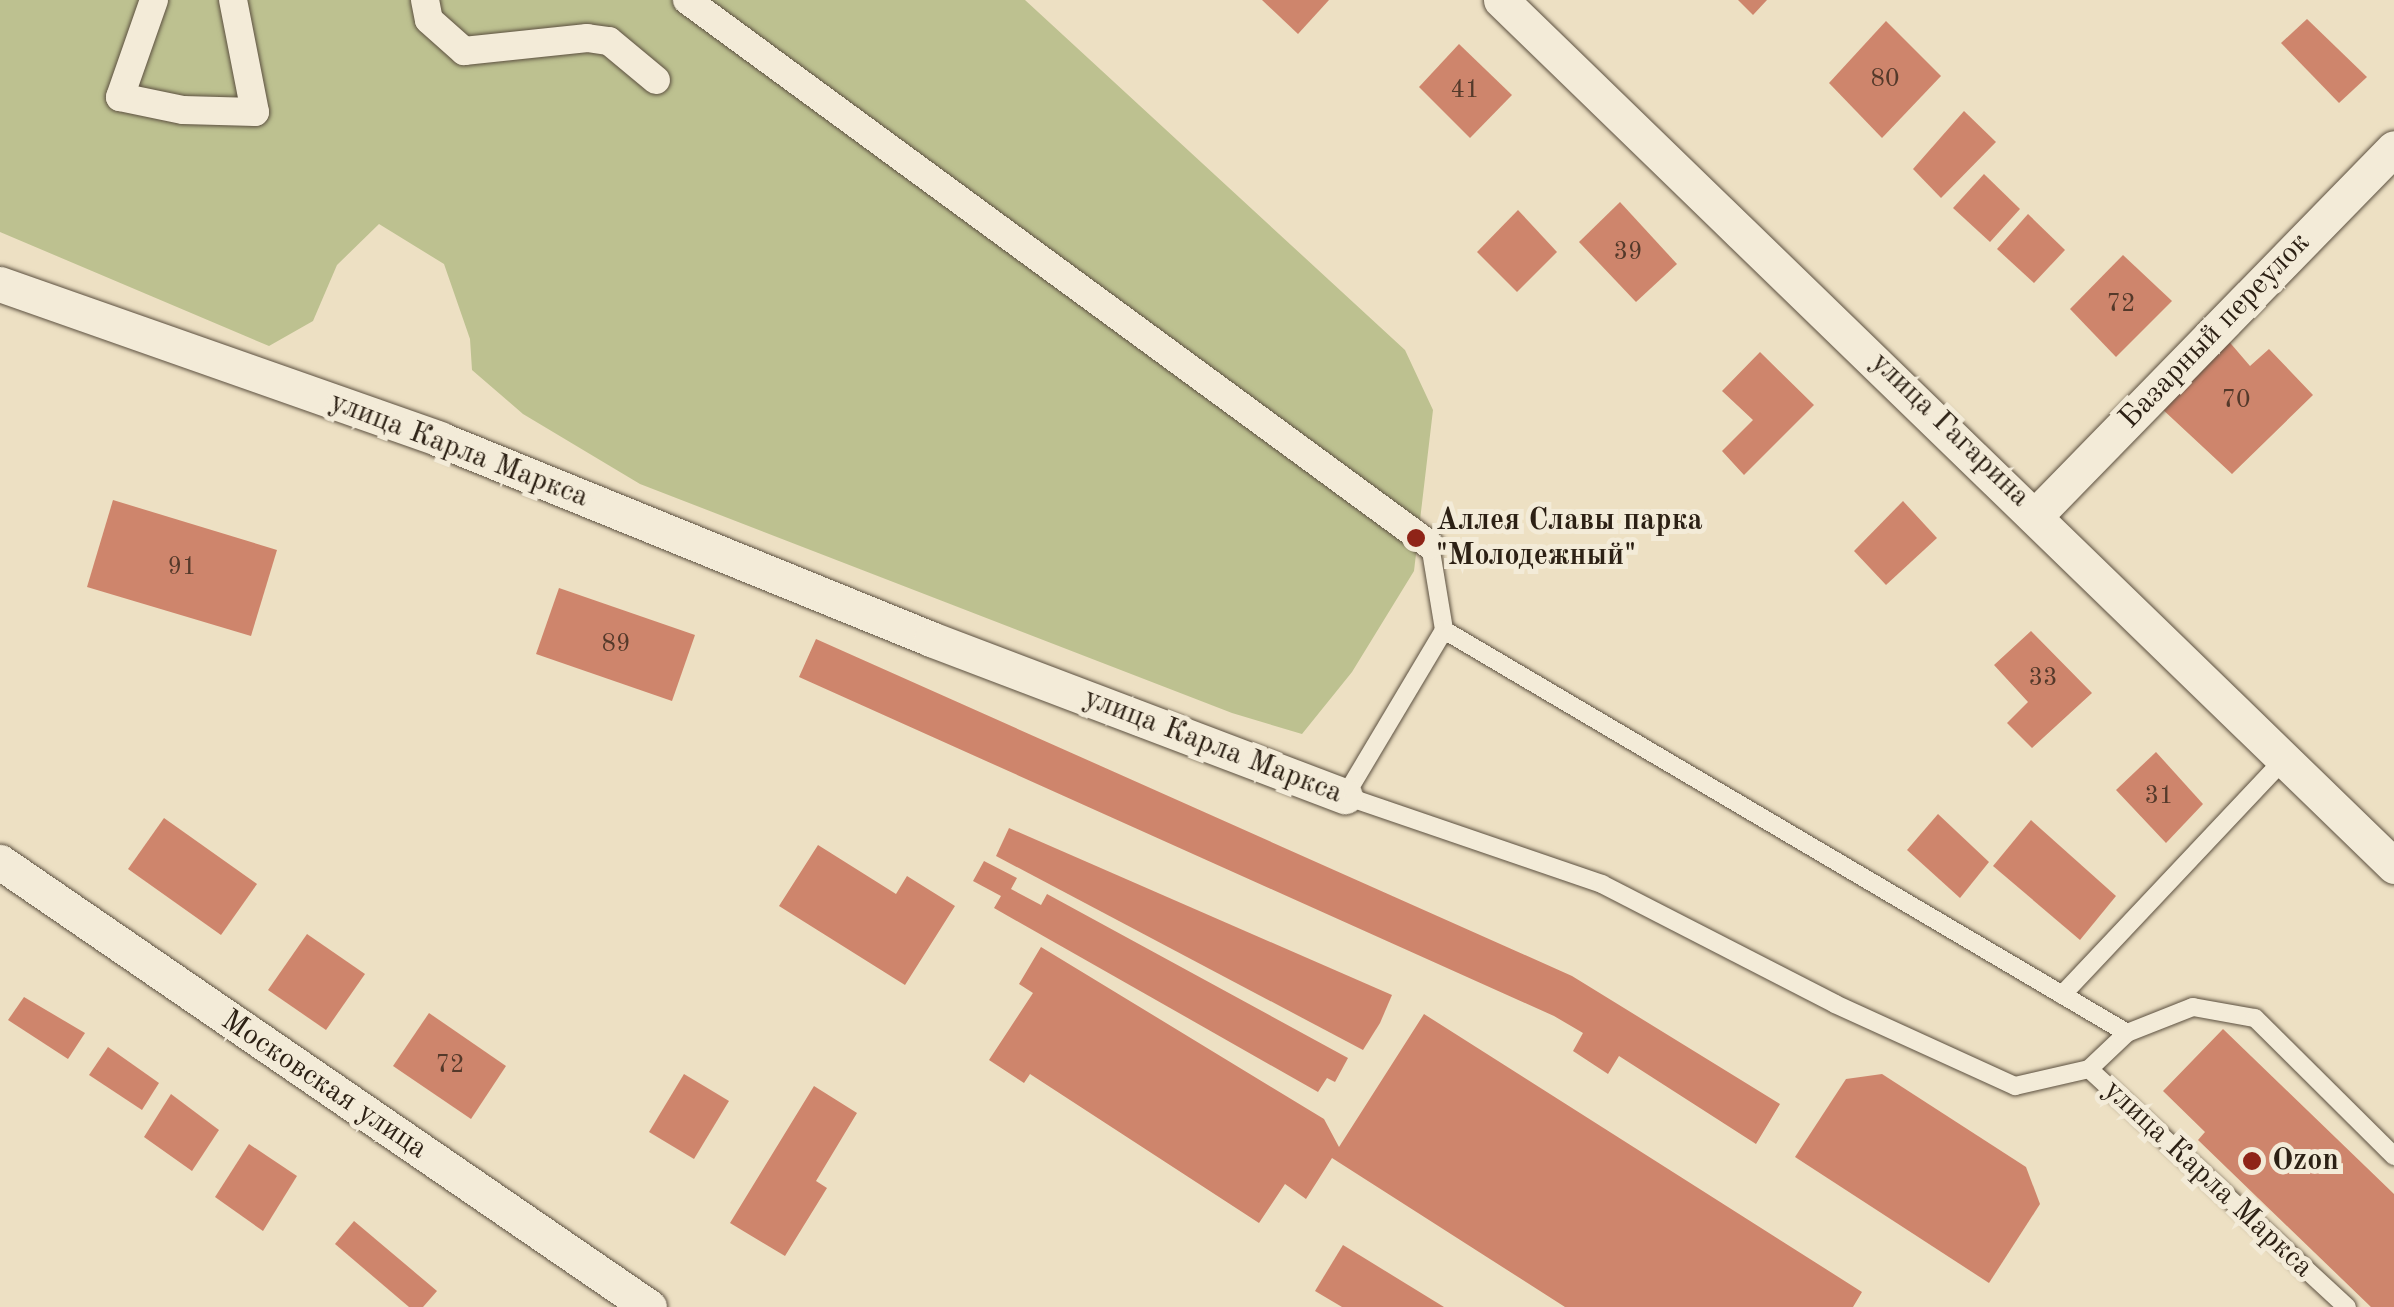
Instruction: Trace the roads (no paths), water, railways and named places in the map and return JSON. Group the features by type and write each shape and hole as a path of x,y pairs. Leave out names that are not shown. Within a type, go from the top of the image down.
{"street":[{"path":"154,0 120,97 183,110 255,112 233,0"},
{"path":"425,0 429,20 464,52 587,38 610,42 656,80"},
{"path":"687,0 1430,545"},
{"name":"улица Гагарина","path":"1500,0 2037,514 2394,866"},
{"name":"Базарный переулок","path":"2037,514 2394,148"},
{"name":"улица Карла Маркса","path":"0,284 457,446 931,639 1345,796"},
{"name":"Московская улица","path":"0,862 649,1307"}],"lane":[{"path":"1345,796 1444,630 1430,545"},
{"path":"1444,630 2127,1033"},
{"path":"2062,995 2285,758"},
{"name":"улица Карла Маркса","path":"1345,796 1602,884 1835,1004 2015,1086 2089,1069 2346,1307"},
{"path":"2089,1069 2127,1033 2194,1007 2255,1018 2394,1156"}],"place":[{"name":"Аллея Славы парка \"Молодежный\"","path":"1416,538"},
{"name":"Ozon","path":"2252,1161"}]}
